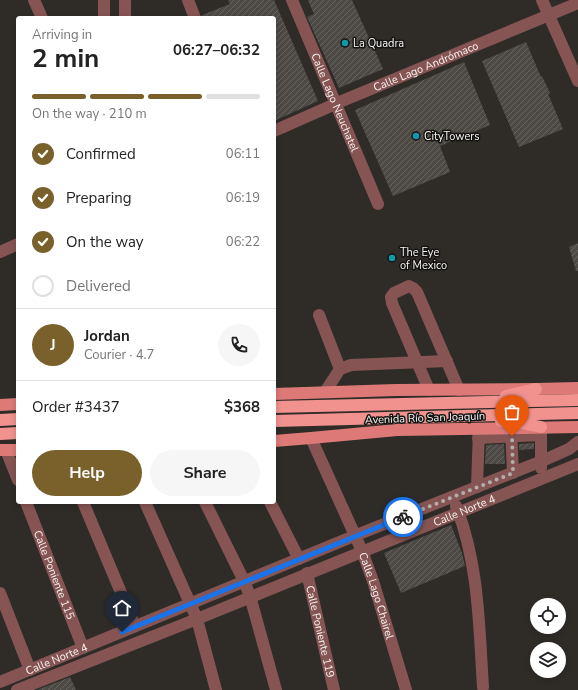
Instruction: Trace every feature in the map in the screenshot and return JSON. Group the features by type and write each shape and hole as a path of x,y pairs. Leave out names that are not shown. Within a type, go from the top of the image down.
{"highway":[{"path":"536,389 501,397 484,408 501,421 522,423 541,431"},
{"name":"Avenida Río San Joaquín","path":"276,421 484,408 578,400"},
{"name":"Avenida Río San Joaquín","path":"276,407 484,408 578,413"},
{"path":"0,420 16,419"},
{"path":"0,434 16,433"}],"main road":[{"path":"276,394 578,388"},
{"path":"0,405 16,404"},
{"name":"Avenida Río San Joaquín","path":"276,440 397,430 478,433 541,431 578,427"}],"street":[{"path":"34,0 41,16"},
{"path":"104,0 104,16"},
{"path":"125,0 125,16"},
{"path":"188,0 194,16"},
{"name":"Calle Lago Neuchatel","path":"292,0 378,204"},
{"path":"542,0 578,81"},
{"name":"Calle Lago Andrómaco","path":"276,130 335,104 578,4"},
{"path":"0,252 16,245"},
{"path":"429,390 392,303 391,297 394,293 409,286 417,292 460,390"},
{"path":"319,315 340,369"},
{"path":"325,392 340,369 351,365 447,361"},
{"path":"540,480 542,458 541,431"},
{"path":"512,432 513,470"},
{"path":"477,483 478,433"},
{"name":"Calle Lago Chairel","path":"311,438 374,581 406,690"},
{"name":"Calle Norte 4","path":"0,682 354,536 453,497 477,483 569,449 578,442"},
{"path":"8,450 16,474"},
{"name":"Calle Norte 4","path":"17,690 197,619 250,596 578,464"},
{"path":"453,497 470,549 475,576 483,687"},
{"name":"Calle Poniente 115","path":"27,504 83,648"},
{"path":"84,504 135,626"},
{"path":"146,504 197,619 216,690"},
{"path":"206,504 250,596 276,690"},
{"path":"271,504 299,559"},
{"name":"Calle Poniente 119","path":"307,573 334,690"},
{"path":"0,593 30,670"}],"building":[{"path":"228,0 274,0 318,101 276,120 276,16 202,16 230,4"},
{"name":"La Quadra","path":"308,0 352,0 383,69 339,88 307,17 314,14"},
{"path":"526,42 541,77 542,76 550,93 548,94 563,129 519,147 482,61"},
{"name":"CityTowers","path":"464,62 490,125 440,146 450,172 393,196 355,110"},
{"path":"578,243 578,271 576,271 569,247"},
{"path":"534,443 534,449 519,450 519,444"},
{"path":"504,444 505,464 485,464 486,445"},
{"path":"451,525 462,553 465,566 401,593 384,553"},
{"path":"70,677 76,690 37,690"}],"way so far":[{"path":"403,517 513,473 512,436"}],"place":[{"name":"La Quadra","path":"345,43"},
{"name":"CityTowers","path":"416,136"},
{"name":"The Eye of Mexico","path":"392,258"}],"route":[{"path":"122,632 403,517"}]}
